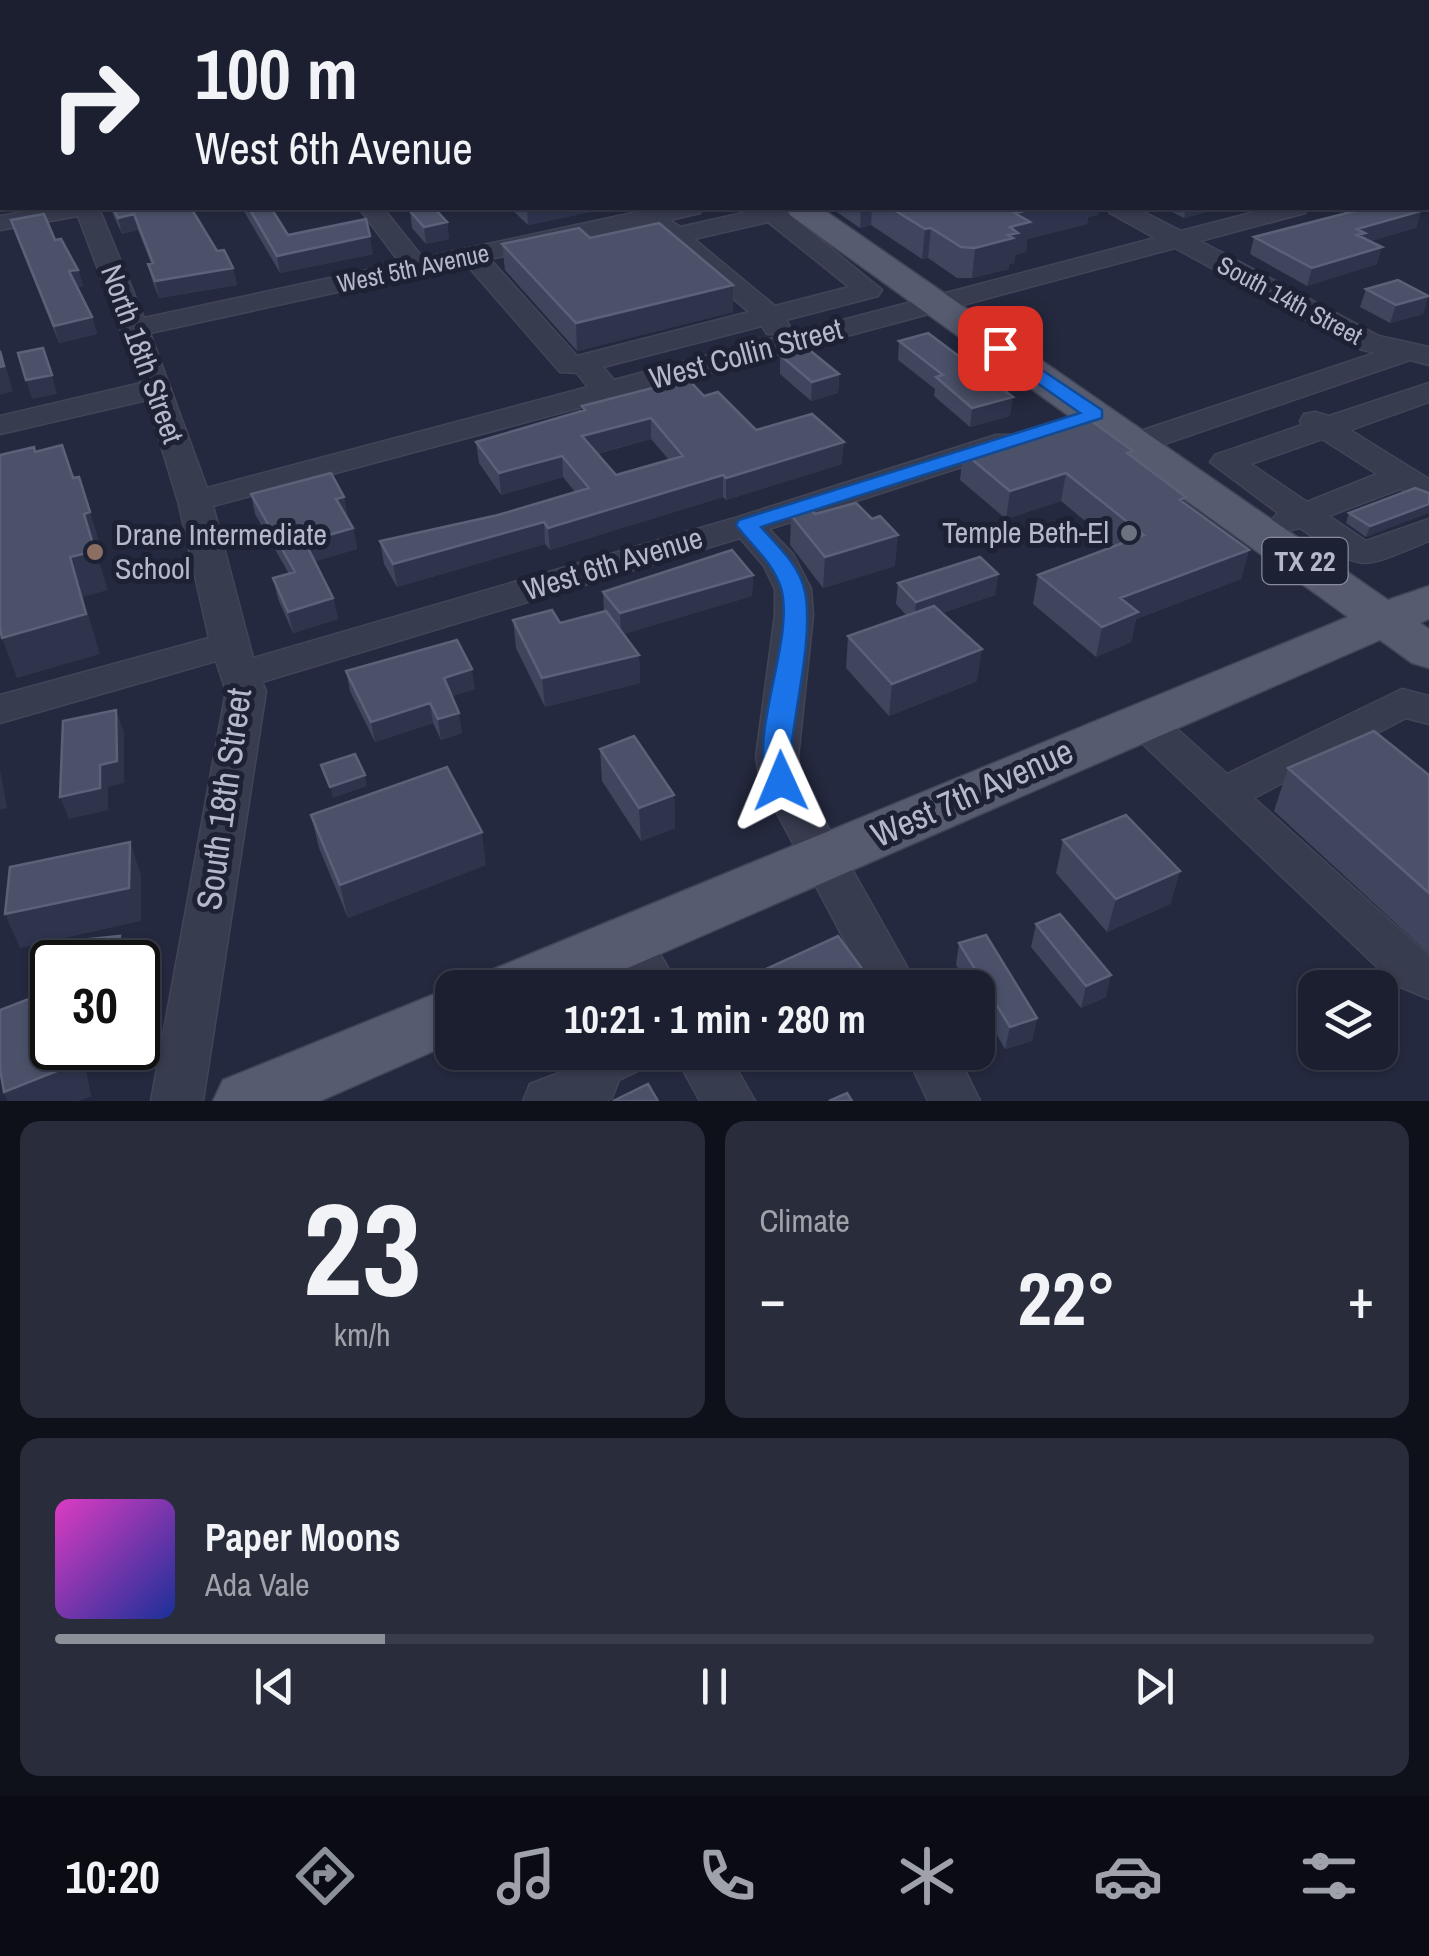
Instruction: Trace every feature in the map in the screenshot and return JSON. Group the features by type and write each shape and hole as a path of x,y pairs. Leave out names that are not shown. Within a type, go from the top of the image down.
{"main road":[{"name":"TX 22","path":"791,210 878,262 936,304 1065,424 1136,443 1283,523 1383,620"},
{"name":"West 7th Avenue","path":"566,970 1142,720 1429,601"},
{"path":"1383,620 1429,652"},
{"path":"247,1101 435,1021"}],"street":[{"path":"0,224 74,210"},
{"name":"North 18th Street","path":"86,210 158,388 195,501"},
{"path":"373,210 416,267"},
{"name":"West 5th Avenue","path":"135,328 554,237 654,222 684,210"},
{"path":"654,222 779,210"},
{"path":"472,255 570,366 869,290 845,271 790,210"},
{"name":"South 14th Street","path":"1123,210 1370,344 1422,351"},
{"name":"West Collin Street","path":"195,501 1288,210"},
{"path":"654,222 769,314 777,329 793,342"},
{"path":"845,271 878,262"},
{"path":"1136,443 1422,351"},
{"path":"584,363 607,391"},
{"path":"0,425 158,388"},
{"path":"1429,392 1226,462 1283,523 1363,555 1429,529"},
{"path":"1276,396 1419,483"},
{"name":"West 6th Avenue","path":"0,709 236,659 747,525 1065,424"},
{"path":"1283,523 1419,483"},
{"name":"South 18th Street","path":"176,1101 244,708 236,659 195,501"},
{"path":"747,525 780,562 793,589 794,615 777,757 781,781 884,970"},
{"path":"1223,795 1369,740 1402,703 1429,710"},
{"path":"1142,720 1413,972 1429,979"},
{"path":"627,941 645,970"},
{"path":"709,1070 729,1101"},
{"path":"939,1070 954,1101"}],"building":[{"path":"114,210 192,210 217,251 224,250 233,268 155,281 148,264 153,263 134,214 118,218"},
{"path":"250,210 272,210 288,235 366,219 370,236 277,256"},
{"path":"436,210 447,222 424,227 410,211"},
{"path":"894,210 1029,210 1015,213 1030,222 1010,227 1018,233 1008,235 1013,238 975,248 961,247 931,228 925,229"},
{"path":"1358,210 1421,211 1357,229 1365,233 1357,235 1382,247 1312,268 1254,237"},
{"path":"44,214 55,240 61,239 78,270 69,271 92,317 54,326 11,220"},
{"path":"659,223 733,285 576,323 502,244 579,228 590,238"},
{"path":"1398,280 1428,296 1396,305 1366,289"},
{"path":"928,333 1013,397 972,408 936,377 943,375 899,341"},
{"path":"43,348 52,375 26,380 18,353"},
{"path":"807,348 839,374 812,382 780,355"},
{"path":"688,379 704,396 718,392 756,430 812,414 844,442 548,528 544,522 393,564 380,541 498,515 589,488 562,456 499,473 476,442 585,410 582,406","holes":["651,418 683,456 616,475 582,436"]},
{"path":"1083,415 1186,497 1180,500 1249,550 1120,598 1138,612 1102,627 1038,575 1144,535 1066,473 1010,491 963,452"},
{"path":"62,445 73,478 79,477 90,512 84,514 95,551 70,557 86,614 2,638 0,455"},
{"path":"331,473 344,497 336,499 353,528 305,542 333,598 288,612 273,578 295,572 251,494"},
{"path":"1415,488 1429,493 1429,504 1370,526 1349,513"},
{"path":"856,503 872,519 880,516 898,535 825,557 791,515 810,509 815,514"},
{"path":"732,550 753,575 620,613 603,592"},
{"path":"980,557 998,574 916,602 898,583"},
{"path":"934,606 982,649 892,684 848,636"},
{"path":"552,610 560,623 606,611 639,655 542,678 513,620"},
{"path":"457,640 472,669 444,678 459,713 438,719 430,703 371,722 346,671"},
{"path":"116,710 117,761 100,765 100,788 60,797 63,721"},
{"path":"1374,731 1429,775 1429,893 1288,768"},
{"path":"634,736 674,795 639,808 600,749"},
{"path":"355,754 365,775 330,787 321,765"},
{"path":"447,767 482,832 340,885 311,815"},
{"path":"1126,815 1180,871 1116,899 1063,840"},
{"path":"130,842 129,888 5,914 10,867"},
{"path":"1060,914 1111,975 1086,986 1036,924"},
{"path":"986,935 1037,1018 1010,1027 995,1002 995,970 975,970 959,943"},
{"path":"120,936 119,940 82,940"},
{"path":"838,936 863,970 764,970"},
{"path":"30,998 30,1070 59,1070 4,1092 0,1010"},
{"path":"648,1084 658,1101 613,1101"},
{"path":"847,1093 852,1101 829,1101"}],"place":[{"name":"Temple Beth-El","path":"1129,533"},
{"name":"Drane Intermediate School","path":"95,552"}],"route":[{"path":"781,781 777,757 794,615 793,589 780,562 747,525 1095,414 1000,348"}]}
